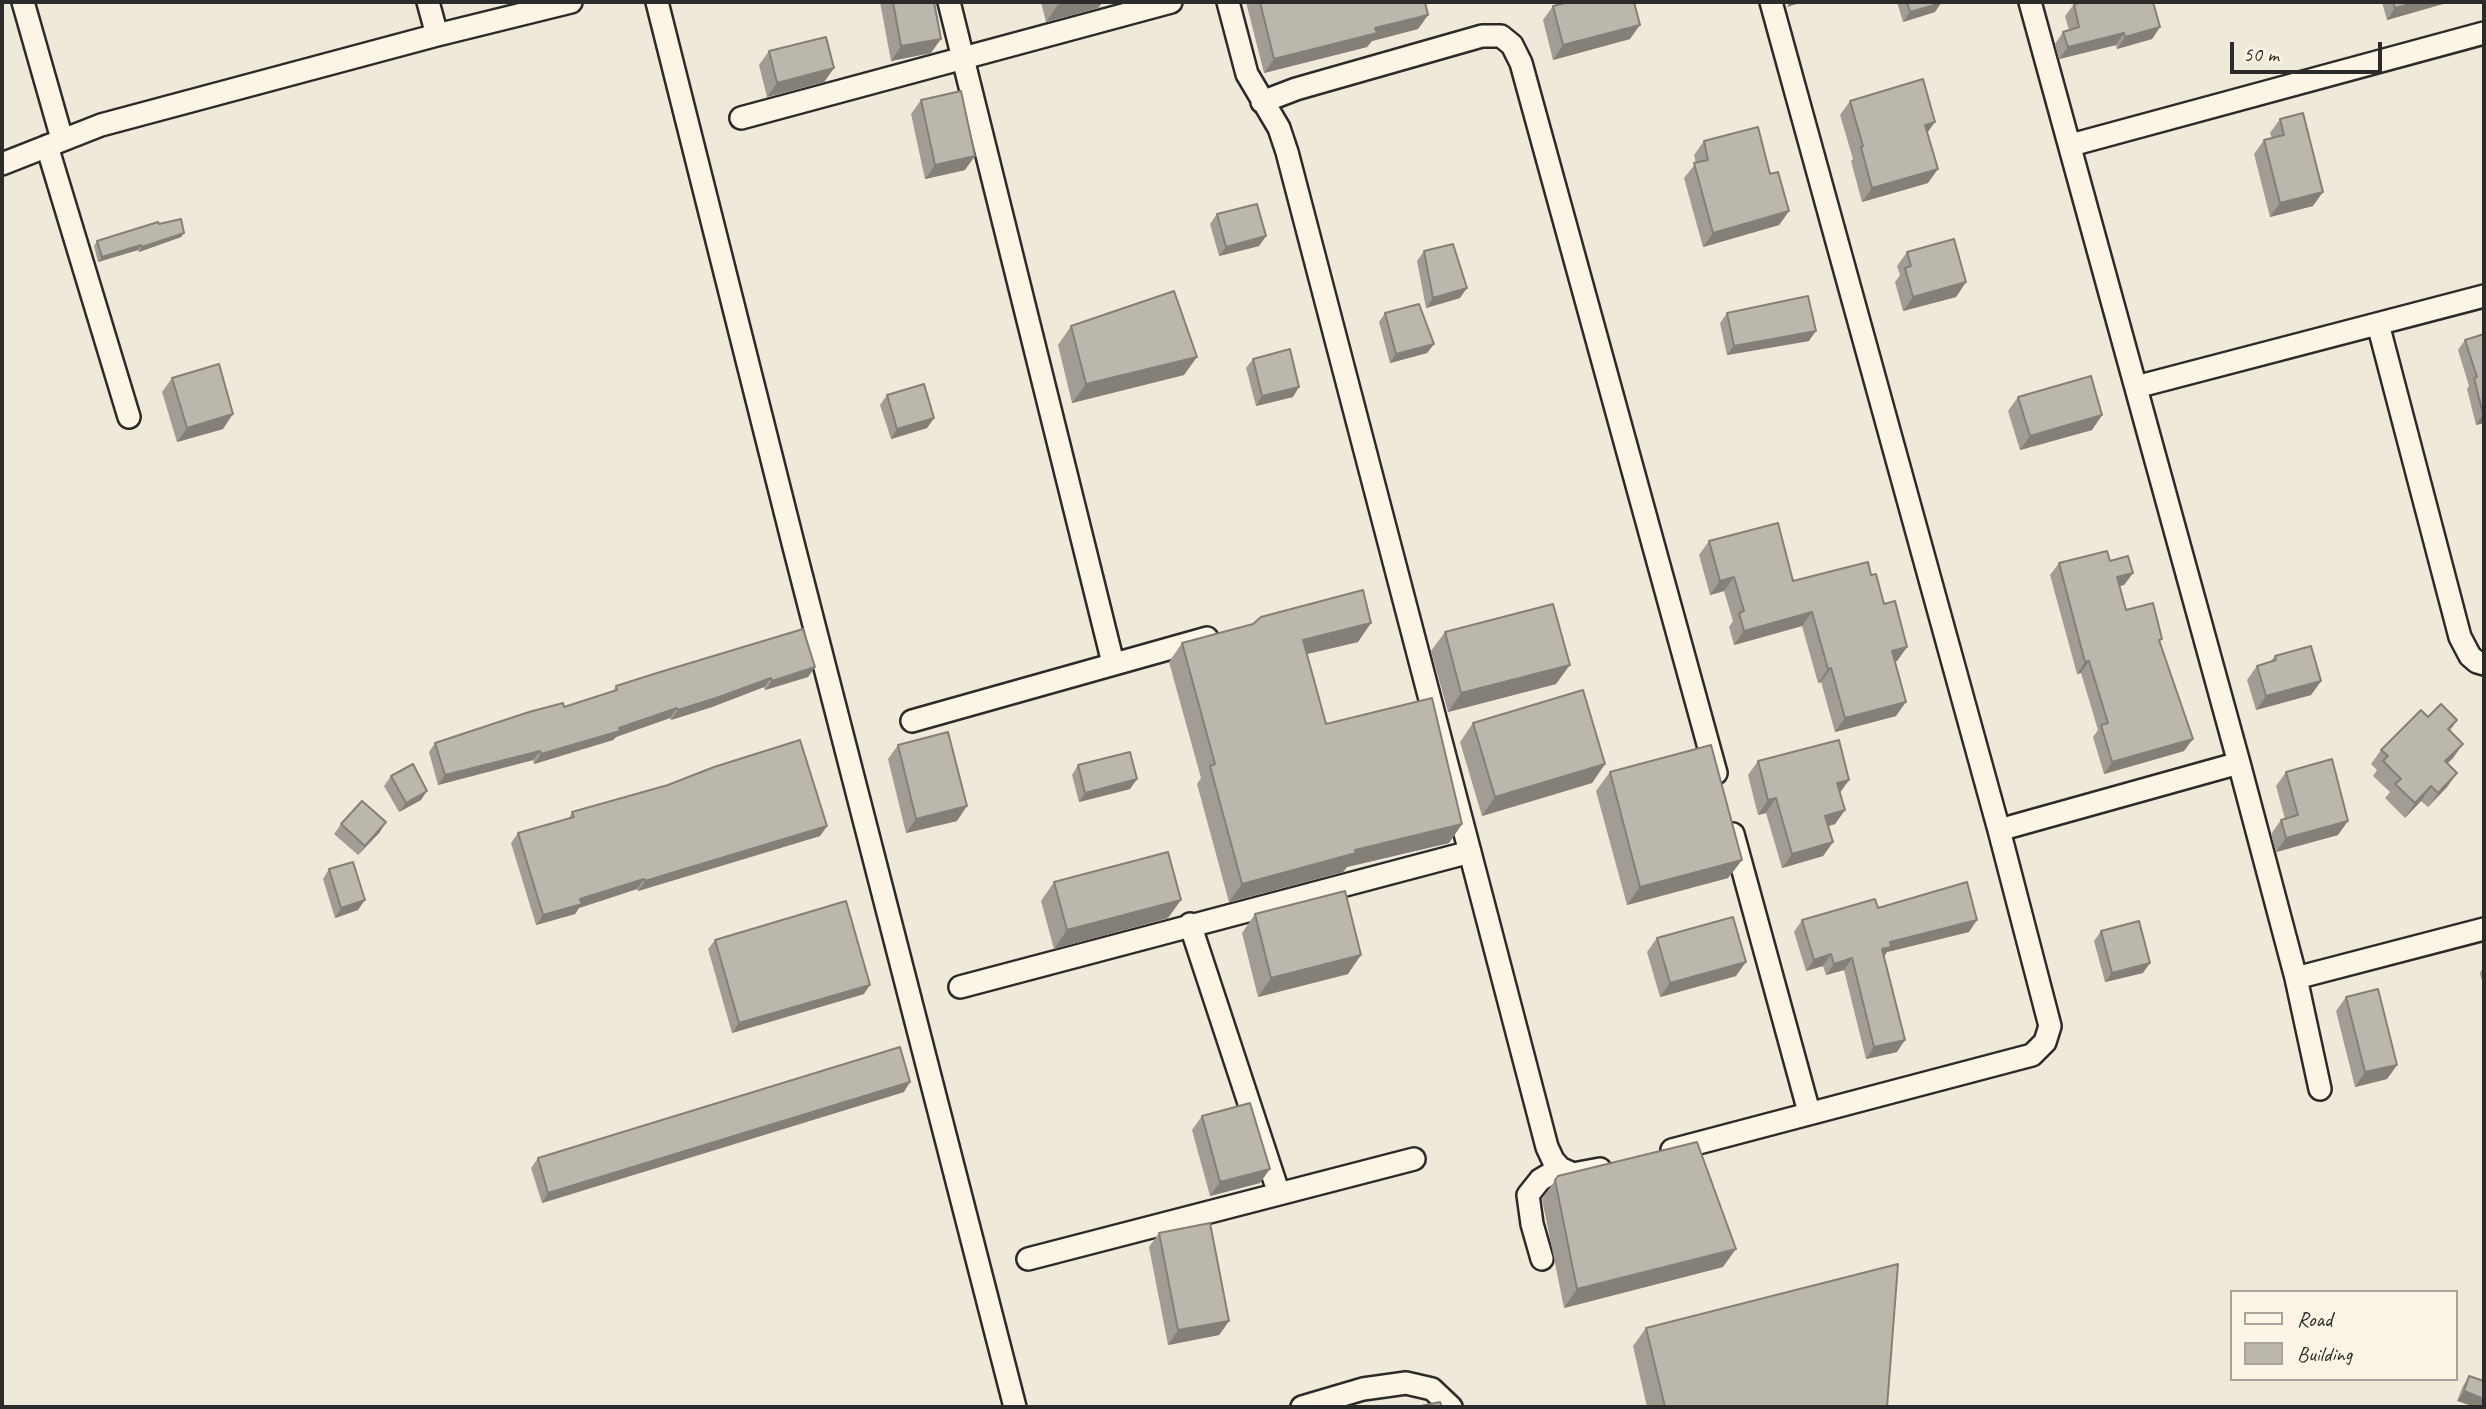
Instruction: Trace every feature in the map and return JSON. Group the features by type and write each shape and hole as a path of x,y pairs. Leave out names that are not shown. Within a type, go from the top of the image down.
{"street":[{"path":"23,2 55,142 129,417"},
{"path":"428,2 436,35"},
{"path":"2,164 101,125 436,35 571,2"},
{"path":"657,2 1015,1407"},
{"path":"949,2 1113,663"},
{"path":"741,118 1171,2"},
{"path":"1228,2 1247,74 1279,128 1287,152 1547,1147 1560,1168 1573,1174 1624,1162"},
{"path":"1651,1155 2032,1055 2045,1042 2050,1026 1999,830 1771,2"},
{"path":"2030,2 2239,763 2296,978 2320,1089"},
{"path":"2071,145 2484,33"},
{"path":"1262,102 1296,89 1482,36 1501,36 1512,45 1521,63 1721,790"},
{"path":"2136,387 2484,296"},
{"path":"2378,324 2460,637 2470,656 2484,664"},
{"path":"912,721 1224,634"},
{"path":"1999,830 2239,763"},
{"path":"1728,817 1810,1112"},
{"path":"961,987 1470,852"},
{"path":"1191,925 1279,1194"},
{"path":"2296,978 2484,929"},
{"path":"1028,1259 1414,1159"},
{"path":"1542,1259 1532,1224 1528,1195 1540,1180 1560,1168"},
{"path":"1303,1407 1363,1389 1406,1383 1432,1389 1451,1407"}],"building":[{"path":"893,2 934,2 941,39 901,46"},
{"path":"1260,2 1425,2 1428,15 1375,28 1377,33 1274,59"},
{"path":"1569,2 1634,2 1640,25 1563,45 1553,6"},
{"path":"1907,2 1941,2 1941,3 1910,12"},
{"path":"2153,2 2160,27 2125,37 2124,33 2068,47 2063,32 2079,27 2074,4"},
{"path":"2393,2 2417,2 2395,8"},
{"path":"826,37 834,68 777,83 769,51"},
{"path":"1923,79 1935,122 1925,125 1938,169 1872,188 1850,101"},
{"path":"961,91 975,156 935,165 921,100"},
{"path":"2303,113 2323,192 2280,203 2264,140 2284,135 2280,119"},
{"path":"1758,127 1770,174 1778,172 1789,211 1713,233 1694,163 1708,160 1704,141"},
{"path":"1257,204 1266,236 1226,247 1217,214"},
{"path":"181,219 184,233 102,257 97,241 158,222 159,224"},
{"path":"1954,239 1966,282 1913,297 1905,268 1911,266 1907,252"},
{"path":"1453,244 1467,288 1433,298 1424,251"},
{"path":"1174,291 1197,357 1086,384 1071,326"},
{"path":"1808,296 1816,331 1734,346 1727,313"},
{"path":"1419,304 1434,344 1396,354 1385,313"},
{"path":"2484,334 2483,414 2474,378 2477,377 2465,340"},
{"path":"1290,349 1299,387 1262,396 1253,359"},
{"path":"219,364 233,414 187,428 172,378"},
{"path":"2091,376 2102,415 2030,436 2018,397"},
{"path":"924,384 934,418 897,429 887,395"},
{"path":"1778,523 1793,581 1868,562 1871,575 1876,574 1884,604 1895,601 1907,647 1892,651 1906,702 1845,718 1812,612 1744,631 1739,613 1744,611 1734,577 1720,581 1709,541"},
{"path":"2107,551 2110,561 2128,556 2133,573 2117,577 2126,610 2153,603 2162,639 2159,640 2193,739 2112,762 2101,725 2108,723 2089,661 2085,662 2059,563"},
{"path":"1363,590 1371,623 1303,640 1326,724 1432,698 1462,824 1355,850 1356,853 1242,884 1210,766 1215,764 1182,643 1253,624 1261,617"},
{"path":"1553,604 1570,665 1461,693 1445,632"},
{"path":"803,629 815,667 772,681 771,678 678,710 677,708 619,728 620,731 541,754 540,751 445,775 435,743 529,712 563,703 564,707 617,690 616,686"},
{"path":"2311,646 2321,681 2266,696 2257,666 2276,660 2275,656"},
{"path":"1583,690 1605,764 1495,797 1473,723"},
{"path":"2441,704 2457,720 2448,729 2463,744 2445,761 2457,773 2438,793 2431,786 2415,803 2395,784 2401,779 2383,761 2388,756 2381,750 2421,710 2428,717"},
{"path":"948,732 967,806 916,819 898,745"},
{"path":"800,740 827,826 580,899 582,904 543,915 518,833 574,817 572,812 668,785 714,767"},
{"path":"1839,740 1849,780 1837,783 1845,810 1825,816 1833,842 1792,854 1776,798 1768,800 1758,761"},
{"path":"1711,745 1742,860 1640,887 1610,772"},
{"path":"1130,752 1137,779 1085,793 1078,765"},
{"path":"2332,759 2348,821 2286,838 2281,820 2298,815 2286,772"},
{"path":"413,764 427,791 406,803 391,776"},
{"path":"362,801 386,822 365,846 341,824"},
{"path":"1168,852 1181,900 1067,930 1054,882"},
{"path":"353,862 365,900 341,908 329,869"},
{"path":"1967,882 1977,920 1890,942 1891,947 1882,949 1905,1040 1874,1047 1852,958 1834,964 1831,954 1814,960 1802,920 1875,899 1878,908"},
{"path":"1345,891 1361,955 1271,978 1255,914"},
{"path":"846,901 870,985 739,1023 715,940"},
{"path":"1733,917 1746,962 1670,983 1657,938"},
{"path":"2139,921 2150,963 2112,973 2101,931"},
{"path":"2378,989 2397,1065 2365,1072 2346,997"},
{"path":"900,1047 910,1082 548,1193 538,1158"},
{"path":"1250,1103 1270,1169 1220,1182 1202,1116"},
{"path":"1697,1142 1736,1249 1577,1289 1555,1180 1558,1176"},
{"path":"1210,1223 1229,1321 1178,1330 1159,1233"},
{"path":"1898,1264 1887,1407 1665,1407 1646,1328"},
{"path":"2469,1376 2484,1381 2484,1399 2464,1391"},
{"path":"1440,1402 1442,1407 1421,1406"}]}
